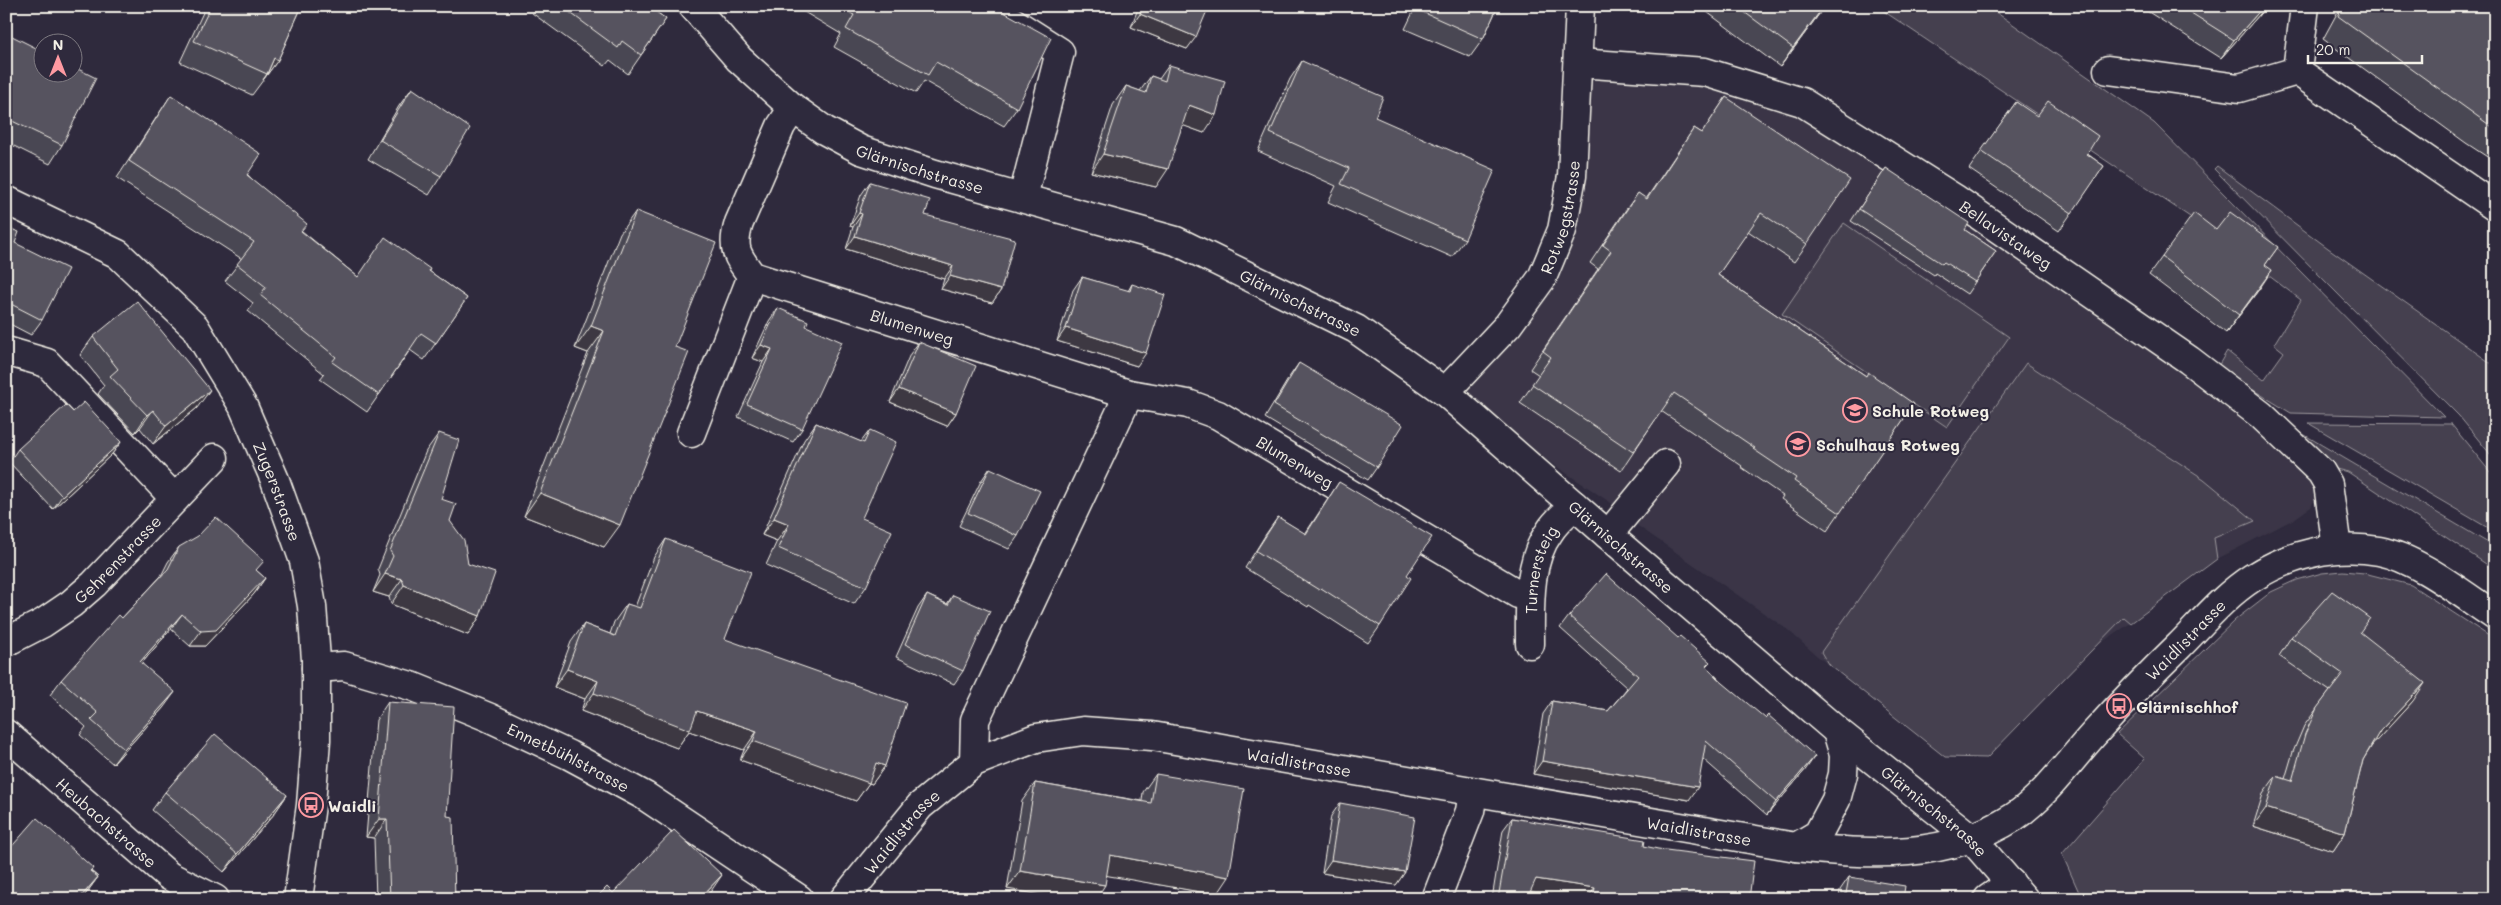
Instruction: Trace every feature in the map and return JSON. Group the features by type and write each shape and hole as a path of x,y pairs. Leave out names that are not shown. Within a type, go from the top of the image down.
{"street":[{"path":"988,6 1060,52 1023,197"},
{"name":"Rotwegstrasse","path":"1445,392 1514,318 1542,278 1562,230 1572,176 1580,6"},
{"path":"2297,71 2305,6"},
{"name":"Glärnischstrasse","path":"702,10 740,59 793,108 824,130 861,150 935,174 1176,241 1356,329 1445,392 1608,535 1837,730 1971,838 2017,891"},
{"name":"Bellavistaweg","path":"1578,63 1705,72 1802,102 1865,141 1954,198 2189,360 2261,415 2321,472 2328,484 2336,548"},
{"path":"2108,70 2238,88 2297,71"},
{"path":"2297,71 2495,207"},
{"path":"691,433 752,276 737,257 734,238 781,126 793,108"},
{"name":"Zugerstrasse","path":"6,200 118,254 196,327 242,406 275,480 304,561 312,606 316,668 316,740 311,805 298,899"},
{"name":"Blumenweg","path":"752,276 1129,394 1188,404 1218,415 1518,594 1530,597"},
{"path":"6,351 46,363 175,499"},
{"path":"974,762 975,720 1129,394"},
{"name":"Gehrenstrasse","path":"6,642 43,623 71,604 214,458"},
{"path":"1608,535 1666,464"},
{"name":"Turnersteig","path":"1530,644 1530,597 1537,553 1550,530 1574,505"},
{"name":"Waidlistrasse","path":"844,899 920,806 974,762 1036,738 1083,731 1152,736 1796,847 1861,854 1918,852 1971,838 2014,817 2034,800 2119,706 2229,596 2252,578 2306,553 2336,548 2381,551 2423,568 2495,616"},
{"name":"Ennetbühlstrasse","path":"316,668 344,666 414,687 488,717 569,755 644,796 799,899"},
{"path":"1796,847 1818,834 1836,800 1844,774 1844,755 1837,730"},
{"name":"Heubachstrasse","path":"6,734 169,876 215,899"},
{"path":"1436,899 1470,811 1474,792"},
{"path":"1988,899 2017,891"}],"shaded area":[{"path":"1876,6 1987,6 2154,123 2444,417 2291,413 2250,388 2247,391 2217,368 2227,351 2264,380 2284,352 2274,344 2301,300 2199,223"},
{"name":"Schule Rotweg","path":"1578,68 1688,77 1784,104 1856,150 2204,383 2260,429 2309,477 2316,495 2311,507 2294,519 2217,559 2131,623 2099,644 1987,758 1945,757 1816,655 1788,630 1638,526 1632,517 1445,392 1542,278"},
{"path":"2217,166 2328,248 2495,366 2495,460 2459,416 2214,169"},
{"path":"1844,223 2009,337 1947,427 1782,314"},
{"path":"2026,363 2204,479 2255,521 2214,538 2217,559 2131,623 2124,617 1987,758 1945,757 1828,664 1821,652"},
{"path":"2281,421 2495,547 2495,570 2348,472 2328,467"},
{"path":"2308,423 2451,424 2495,478 2495,532"},
{"path":"2343,571 2364,573 2411,585 2495,640 2495,899 2082,899 2062,854 2145,759 2117,734 2235,620 2271,592 2297,580 2322,573"}],"building":[{"path":"211,6 302,6 278,60 274,58 267,74 194,41"},
{"path":"561,6 648,6 666,19 641,55 622,41 618,48"},
{"path":"838,6 993,6 1051,38 1017,108 936,62 928,75 846,29 854,15"},
{"path":"1143,6 1209,6 1196,37 1140,14"},
{"path":"1420,6 1498,6 1483,39 1418,10"},
{"path":"1736,6 1824,6 1793,48"},
{"path":"2180,6 2264,6 2234,40"},
{"path":"2344,6 2486,6 2495,12 2495,129 2338,16"},
{"path":"6,33 32,46 32,82 82,82 82,71 96,78 62,145 6,118"},
{"path":"1302,61 1383,97 1375,117 1495,170 1465,239 1341,184 1349,168 1270,133"},
{"path":"1169,65 1225,81 1216,115 1189,105 1168,169 1103,154 1126,86 1146,93 1151,76 1165,81"},
{"path":"412,88 470,128 441,176 380,140"},
{"path":"171,95 261,154 247,175 307,224 301,231 358,277 385,237 467,298 436,343 421,333 379,395 332,362 336,357 260,295 266,287 237,264 254,242 129,161"},
{"path":"1726,97 1850,180 1807,244 1761,213 1718,275 1866,376 1868,372 1914,404 1840,513 1794,481 1796,478 1753,449 1755,448 1674,393 1633,452 1532,384 1551,357 1543,351 1611,251 1603,245 1638,193 1647,199 1694,128 1702,133"},
{"path":"2048,101 2098,136 2087,154 2104,166 2072,213 1981,151 2016,102 2037,116"},
{"path":"1886,168 1969,223 1965,230 1996,251 1975,282 1944,262 1942,264 1859,209"},
{"path":"870,182 930,200 925,215 1015,239 1001,290 950,276 953,266 855,236 862,214 859,213"},
{"path":"636,211 716,243 675,347 689,352 620,525 540,493 604,331 591,326"},
{"path":"2230,212 2278,247 2265,265 2272,270 2239,315 2162,257 2194,213 2216,230"},
{"path":"6,227 19,232 15,243 68,269 42,320 6,303"},
{"path":"1082,277 1130,291 1132,284 1165,295 1146,353 1066,328"},
{"path":"137,301 210,390 166,426 153,410 147,415 110,376 118,369 93,337"},
{"path":"778,308 808,321 806,326 842,342 802,429 747,404 772,349 761,345"},
{"path":"919,342 976,366 956,413 899,389"},
{"path":"1299,363 1403,425 1377,467 1274,405"},
{"path":"84,402 121,442 62,496 18,449 66,405 73,412"},
{"path":"816,423 864,443 870,430 896,442 862,518 892,531 866,587 778,548 789,524 774,518"},
{"path":"439,433 459,440 441,499 456,504 450,521 464,540 468,564 495,573 480,616 404,585 402,579 385,574 393,556 390,551"},
{"path":"990,468 1040,491 1018,536 968,513"},
{"path":"1339,482 1432,537 1407,575 1411,578 1380,626 1321,588 1319,590 1256,551 1278,517 1306,534"},
{"path":"216,517 264,561 256,570 265,578 216,630 201,631 182,614 140,662 175,692 124,749 91,720 98,713 61,680 119,615 122,618 168,569 179,547 198,536"},
{"path":"666,539 751,572 725,639 906,703 885,766 876,763 869,783 753,741 757,731 697,711 690,730 594,693 598,681 567,669 584,624 615,636 627,604 640,608"},
{"path":"1606,574 1678,638 1680,636 1710,662 1706,666 1717,678 1765,718 1768,715 1815,756 1776,802 1706,741 1698,787 1542,761 1552,701 1608,711 1638,676 1569,616"},
{"path":"2332,591 2370,618 2360,632 2425,683 2380,731 2363,760 2345,833 2266,808 2276,776 2292,781 2305,734 2317,708 2343,674 2291,637"},
{"path":"927,595 948,605 953,595 990,611 963,671 905,644"},
{"path":"388,702 454,707 447,816 453,817 455,899 390,899 387,819 379,819"},
{"path":"215,734 287,795 237,854 165,792"},
{"path":"1156,774 1244,789 1229,877 1110,855 1105,885 1020,871 1035,783 1151,803"},
{"path":"1340,803 1415,817 1405,872 1331,860"},
{"path":"37,818 93,868 90,871 98,877 79,899 14,899 6,892 6,853"},
{"path":"1512,818 1645,840 1644,846 1658,849 1754,861 1749,899 1597,899 1593,898 1595,888 1536,879 1527,899 1498,899"},
{"path":"674,830 722,875 699,899 595,899 607,887 613,893"},
{"path":"1849,877 1905,886 1903,899 1845,899"},
{"path":"1465,895 1474,899 1463,899"}],"place":[{"name":"Schule Rotweg","path":"1855,410"},
{"name":"Schulhaus Rotweg","path":"1798,444"},
{"name":"Glärnischhof","path":"2119,706"},
{"name":"Waidli","path":"311,805"}]}
